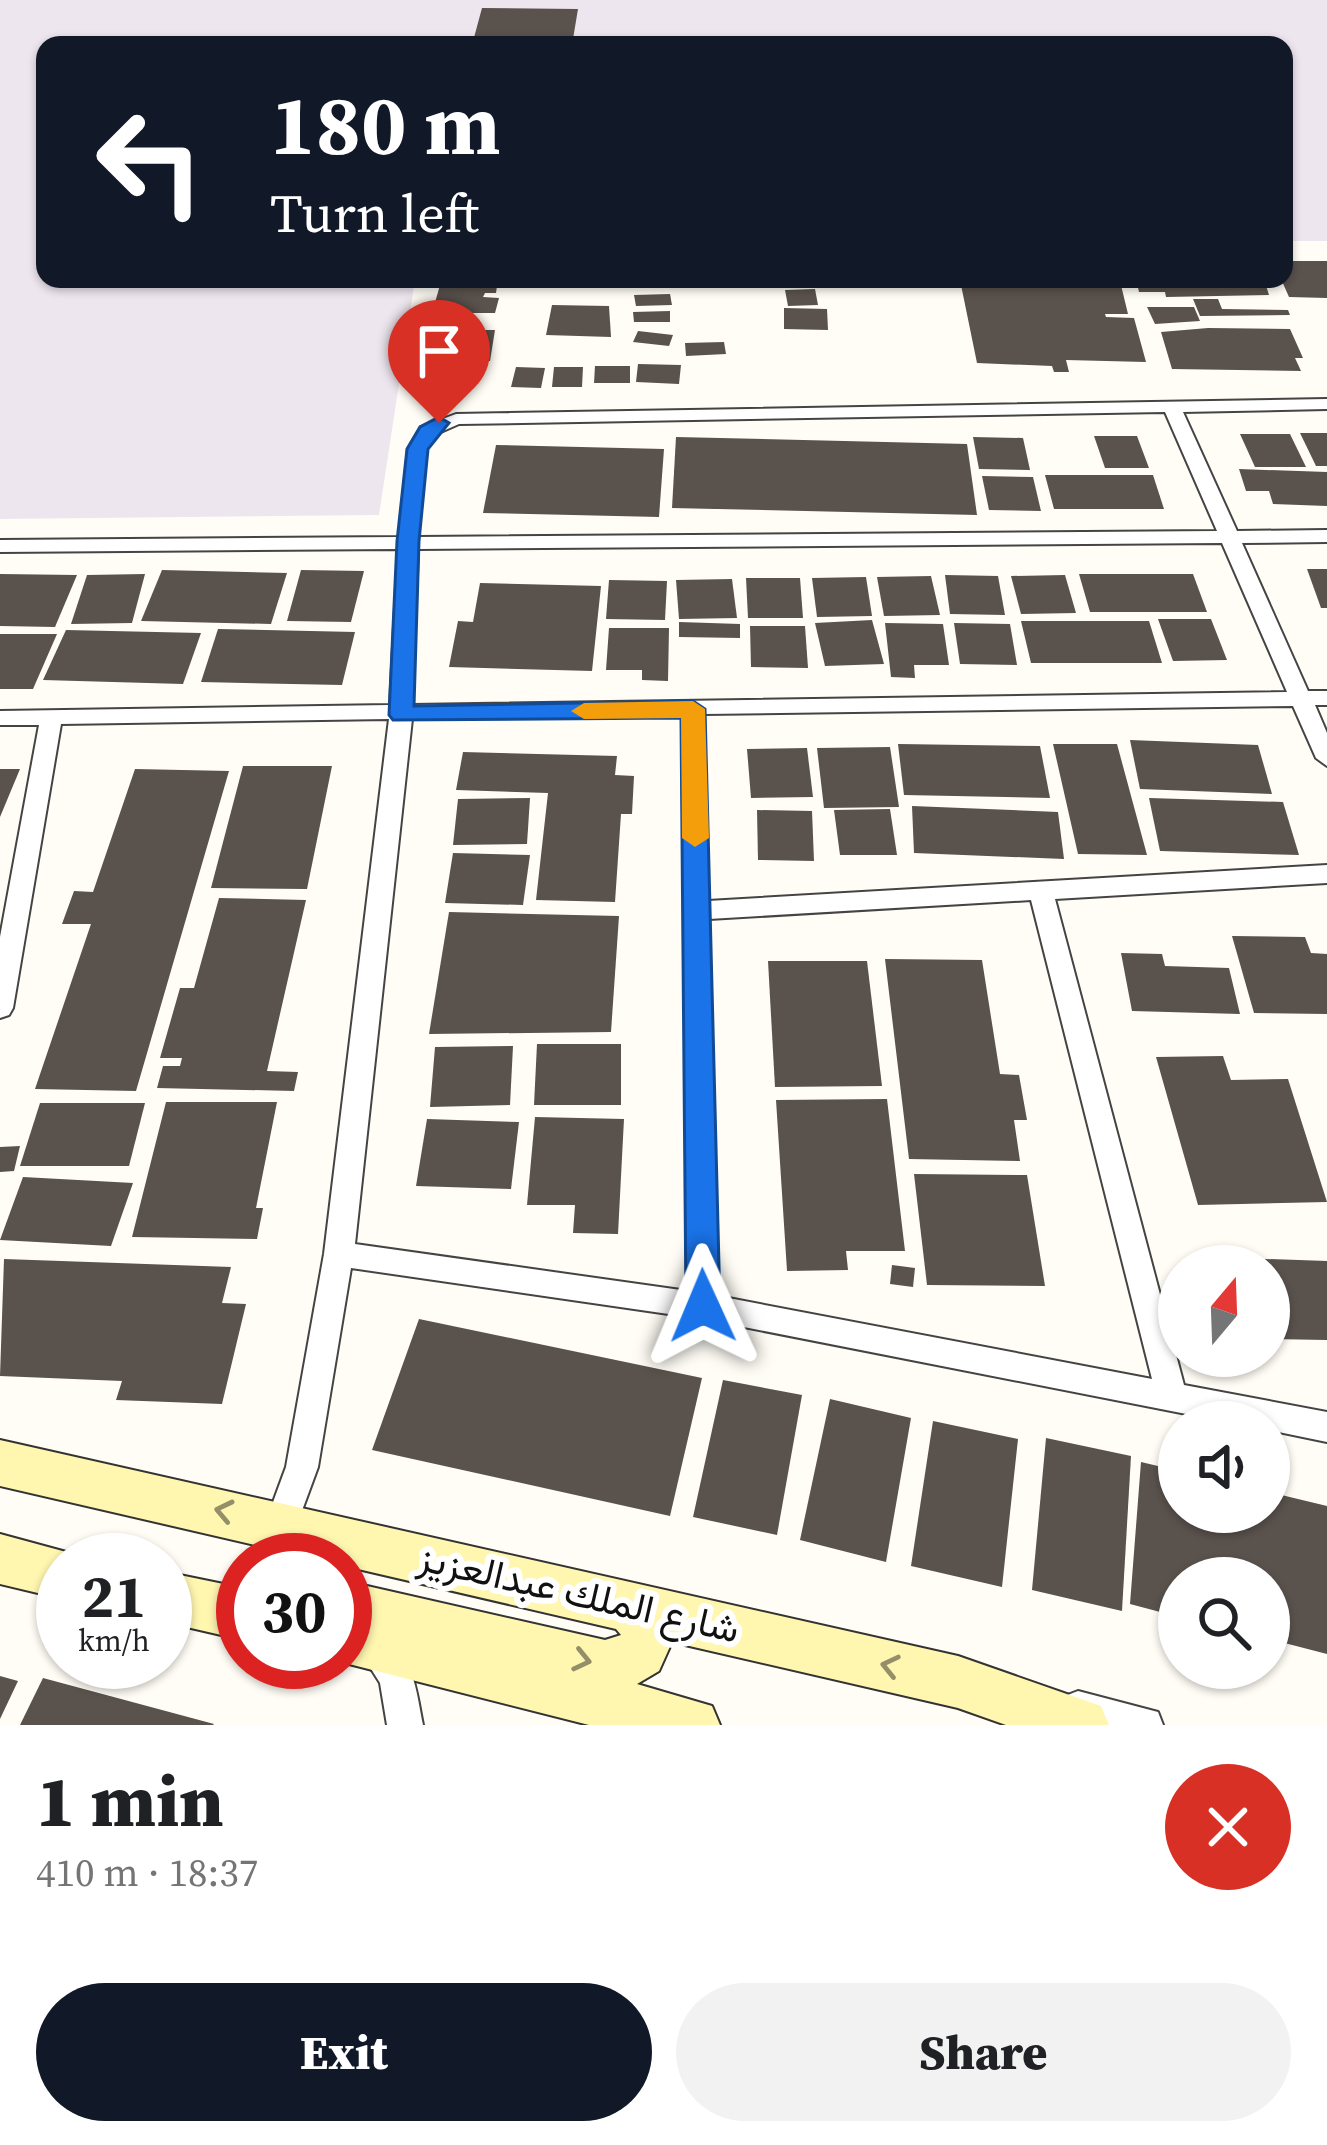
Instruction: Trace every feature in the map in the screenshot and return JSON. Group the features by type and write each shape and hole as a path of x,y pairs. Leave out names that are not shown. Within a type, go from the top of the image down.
{"street":[{"path":"281,1524 302,1467 339,1254 401,715 417,449 427,431 456,419 1327,404"},
{"path":"1174,409 1327,758"},
{"path":"0,546 1327,536"},
{"path":"0,718 1327,698"},
{"path":"693,709 703,1306"},
{"path":"0,1007 51,718"},
{"path":"696,911 1327,874"},
{"path":"1041,891 1172,1397"},
{"path":"339,1254 703,1306 1327,1427"},
{"name":"شارع الملك عبدالعزيز","path":"0,1462 958,1682 1082,1725"},
{"path":"0,1559 36,1568"},
{"path":"372,1631 605,1666 626,1665 639,1658 649,1628 628,1604"},
{"path":"372,1634 693,1725"},
{"path":"372,1650 396,1675 405,1725"},
{"path":"958,1682 1145,1725"}],"shaded area":[{"path":"0,0 1327,0 1327,241 1293,241 1293,36 36,36 36,288 414,288 379,515 0,519"}],"building":[{"path":"482,8 578,9 574,36 474,36"},
{"path":"1293,261 1327,261 1327,298 1289,297 1285,288 1293,288"},
{"path":"439,288 497,288 496,293 483,297 499,298 495,313 432,313"},
{"path":"962,288 1122,288 1128,314 1105,314 1134,318 1146,362 1066,360 1069,372 1054,372 1052,366 977,363"},
{"path":"1138,288 1267,288 1269,295 1166,297 1165,292 1139,292"},
{"path":"815,289 818,305 788,306 785,290"},
{"path":"670,294 672,305 636,306 634,295"},
{"path":"1193,299 1218,299 1222,309 1288,310 1290,315 1200,316"},
{"path":"552,305 609,306 611,337 546,335"},
{"path":"1147,307 1194,307 1200,321 1155,324"},
{"path":"784,308 827,309 828,330 784,329"},
{"path":"670,311 670,322 634,322 633,312"},
{"path":"1290,329 1303,358 1295,358 1301,371 1172,369 1161,332"},
{"path":"434,330 495,330 490,361 425,359"},
{"path":"638,331 673,335 669,346 633,342"},
{"path":"724,342 726,354 686,356 685,343"},
{"path":"638,364 681,365 679,384 636,382"},
{"path":"595,366 630,366 630,383 594,383"},
{"path":"516,367 545,368 541,388 511,387"},
{"path":"554,367 583,367 582,387 552,387"},
{"path":"1300,433 1327,433 1327,466 1316,466"},
{"path":"1240,434 1290,434 1306,467 1255,467"},
{"path":"1094,436 1137,436 1149,468 1105,468"},
{"path":"676,437 967,444 977,515 672,508"},
{"path":"973,437 1023,438 1030,470 979,469"},
{"path":"496,445 664,449 659,517 483,513"},
{"path":"1239,469 1327,472 1327,506 1273,504 1269,491 1246,491"},
{"path":"1045,475 1153,475 1164,509 1054,509"},
{"path":"982,476 1033,477 1041,511 989,510"},
{"path":"1307,569 1327,569 1327,608 1321,608"},
{"path":"162,570 287,573 271,624 141,621"},
{"path":"301,570 364,571 351,622 287,621"},
{"path":"0,574 77,575 55,627 0,626"},
{"path":"145,574 132,623 71,624 87,575"},
{"path":"1079,574 1193,574 1207,612 1090,612"},
{"path":"945,575 998,576 1005,615 950,614"},
{"path":"1065,575 1076,613 1021,614 1011,576"},
{"path":"931,576 940,615 884,616 877,577"},
{"path":"866,577 872,616 817,617 812,578"},
{"path":"746,578 800,578 803,618 748,618"},
{"path":"732,579 737,618 679,619 676,580"},
{"path":"609,580 667,581 665,620 606,619"},
{"path":"480,583 601,586 592,671 449,667 458,621 473,622"},
{"path":"1158,619 1211,619 1227,660 1173,661"},
{"path":"872,620 884,664 825,666 815,623"},
{"path":"1021,621 1149,621 1162,663 1031,663"},
{"path":"679,622 740,624 740,638 679,637"},
{"path":"885,623 943,624 949,665 914,665 915,678 891,677"},
{"path":"954,623 1010,624 1017,665 960,664"},
{"path":"750,626 805,626 808,668 751,667"},
{"path":"609,628 669,628 668,681 642,680 642,670 606,670"},
{"path":"218,629 355,632 342,685 201,682"},
{"path":"66,630 201,633 183,684 43,680"},
{"path":"0,634 57,634 33,689 0,689"},
{"path":"1130,740 1258,745 1272,794 1140,789"},
{"path":"898,744 1040,746 1050,798 904,795"},
{"path":"1053,744 1117,744 1147,855 1078,854"},
{"path":"890,747 899,807 824,808 817,748"},
{"path":"807,748 813,797 751,798 747,749"},
{"path":"463,752 617,756 615,775 634,776 632,814 621,814 615,902 536,900 548,793 456,790"},
{"path":"243,766 332,766 307,889 211,888"},
{"path":"0,769 20,769 0,817"},
{"path":"135,769 229,771 136,1091 35,1089 91,924 62,924 74,891 93,892"},
{"path":"530,798 527,844 453,845 458,799"},
{"path":"1149,798 1283,802 1299,855 1160,851"},
{"path":"912,806 1058,812 1064,859 914,853"},
{"path":"890,809 897,855 840,855 834,810"},
{"path":"757,810 812,811 814,861 758,860"},
{"path":"453,853 530,855 523,905 445,903"},
{"path":"219,898 306,900 267,1071 298,1072 294,1091 157,1088 163,1066 180,1066 182,1058 160,1058 180,988 194,988"},
{"path":"449,912 619,916 611,1032 429,1034"},
{"path":"1232,936 1305,937 1311,953 1327,954 1327,1014 1254,1013"},
{"path":"1121,953 1162,954 1165,966 1229,968 1240,1014 1132,1011"},
{"path":"885,959 982,960 1000,1074 1019,1075 1027,1120 1014,1120 1020,1161 909,1159"},
{"path":"768,961 867,961 882,1086 775,1087"},
{"path":"537,1044 621,1044 621,1105 534,1105"},
{"path":"513,1046 510,1105 430,1107 435,1047"},
{"path":"1223,1056 1231,1080 1288,1079 1327,1202 1198,1205 1156,1057"},
{"path":"887,1099 905,1251 846,1251 848,1270 787,1271 776,1100"},
{"path":"166,1102 277,1102 256,1208 263,1208 257,1239 132,1237"},
{"path":"40,1103 145,1103 129,1166 20,1166"},
{"path":"535,1117 624,1119 618,1234 573,1233 575,1205 527,1205"},
{"path":"427,1119 519,1122 511,1189 416,1186"},
{"path":"20,1146 14,1171 0,1172 0,1147"},
{"path":"914,1174 1027,1175 1045,1286 927,1285"},
{"path":"23,1177 133,1183 111,1246 0,1240"},
{"path":"4,1259 231,1267 222,1303 246,1304 222,1404 116,1400 122,1381 0,1376"},
{"path":"1290,1260 1327,1261 1327,1340 1290,1339"},
{"path":"892,1265 915,1268 913,1287 890,1284"},
{"path":"419,1319 702,1378 670,1516 372,1450"},
{"path":"723,1380 802,1395 777,1535 693,1517"},
{"path":"830,1399 911,1418 886,1562 800,1540"},
{"path":"933,1421 1018,1439 1002,1587 911,1566"},
{"path":"1046,1438 1131,1456 1122,1611 1032,1590"},
{"path":"1141,1462 1158,1466 1158,1533 1290,1533 1290,1497 1327,1506 1327,1654 1290,1644 1290,1557 1158,1557 1158,1611 1130,1604"},
{"path":"0,1676 18,1681 0,1719"},
{"path":"38,1689 84,1689 214,1724 213,1725 20,1725"}],"slow traffic":[{"path":"584,711 693,709 695,838"}],"route":[{"path":"439,423 427,431 417,449 401,715 693,709 703,1306"}]}
